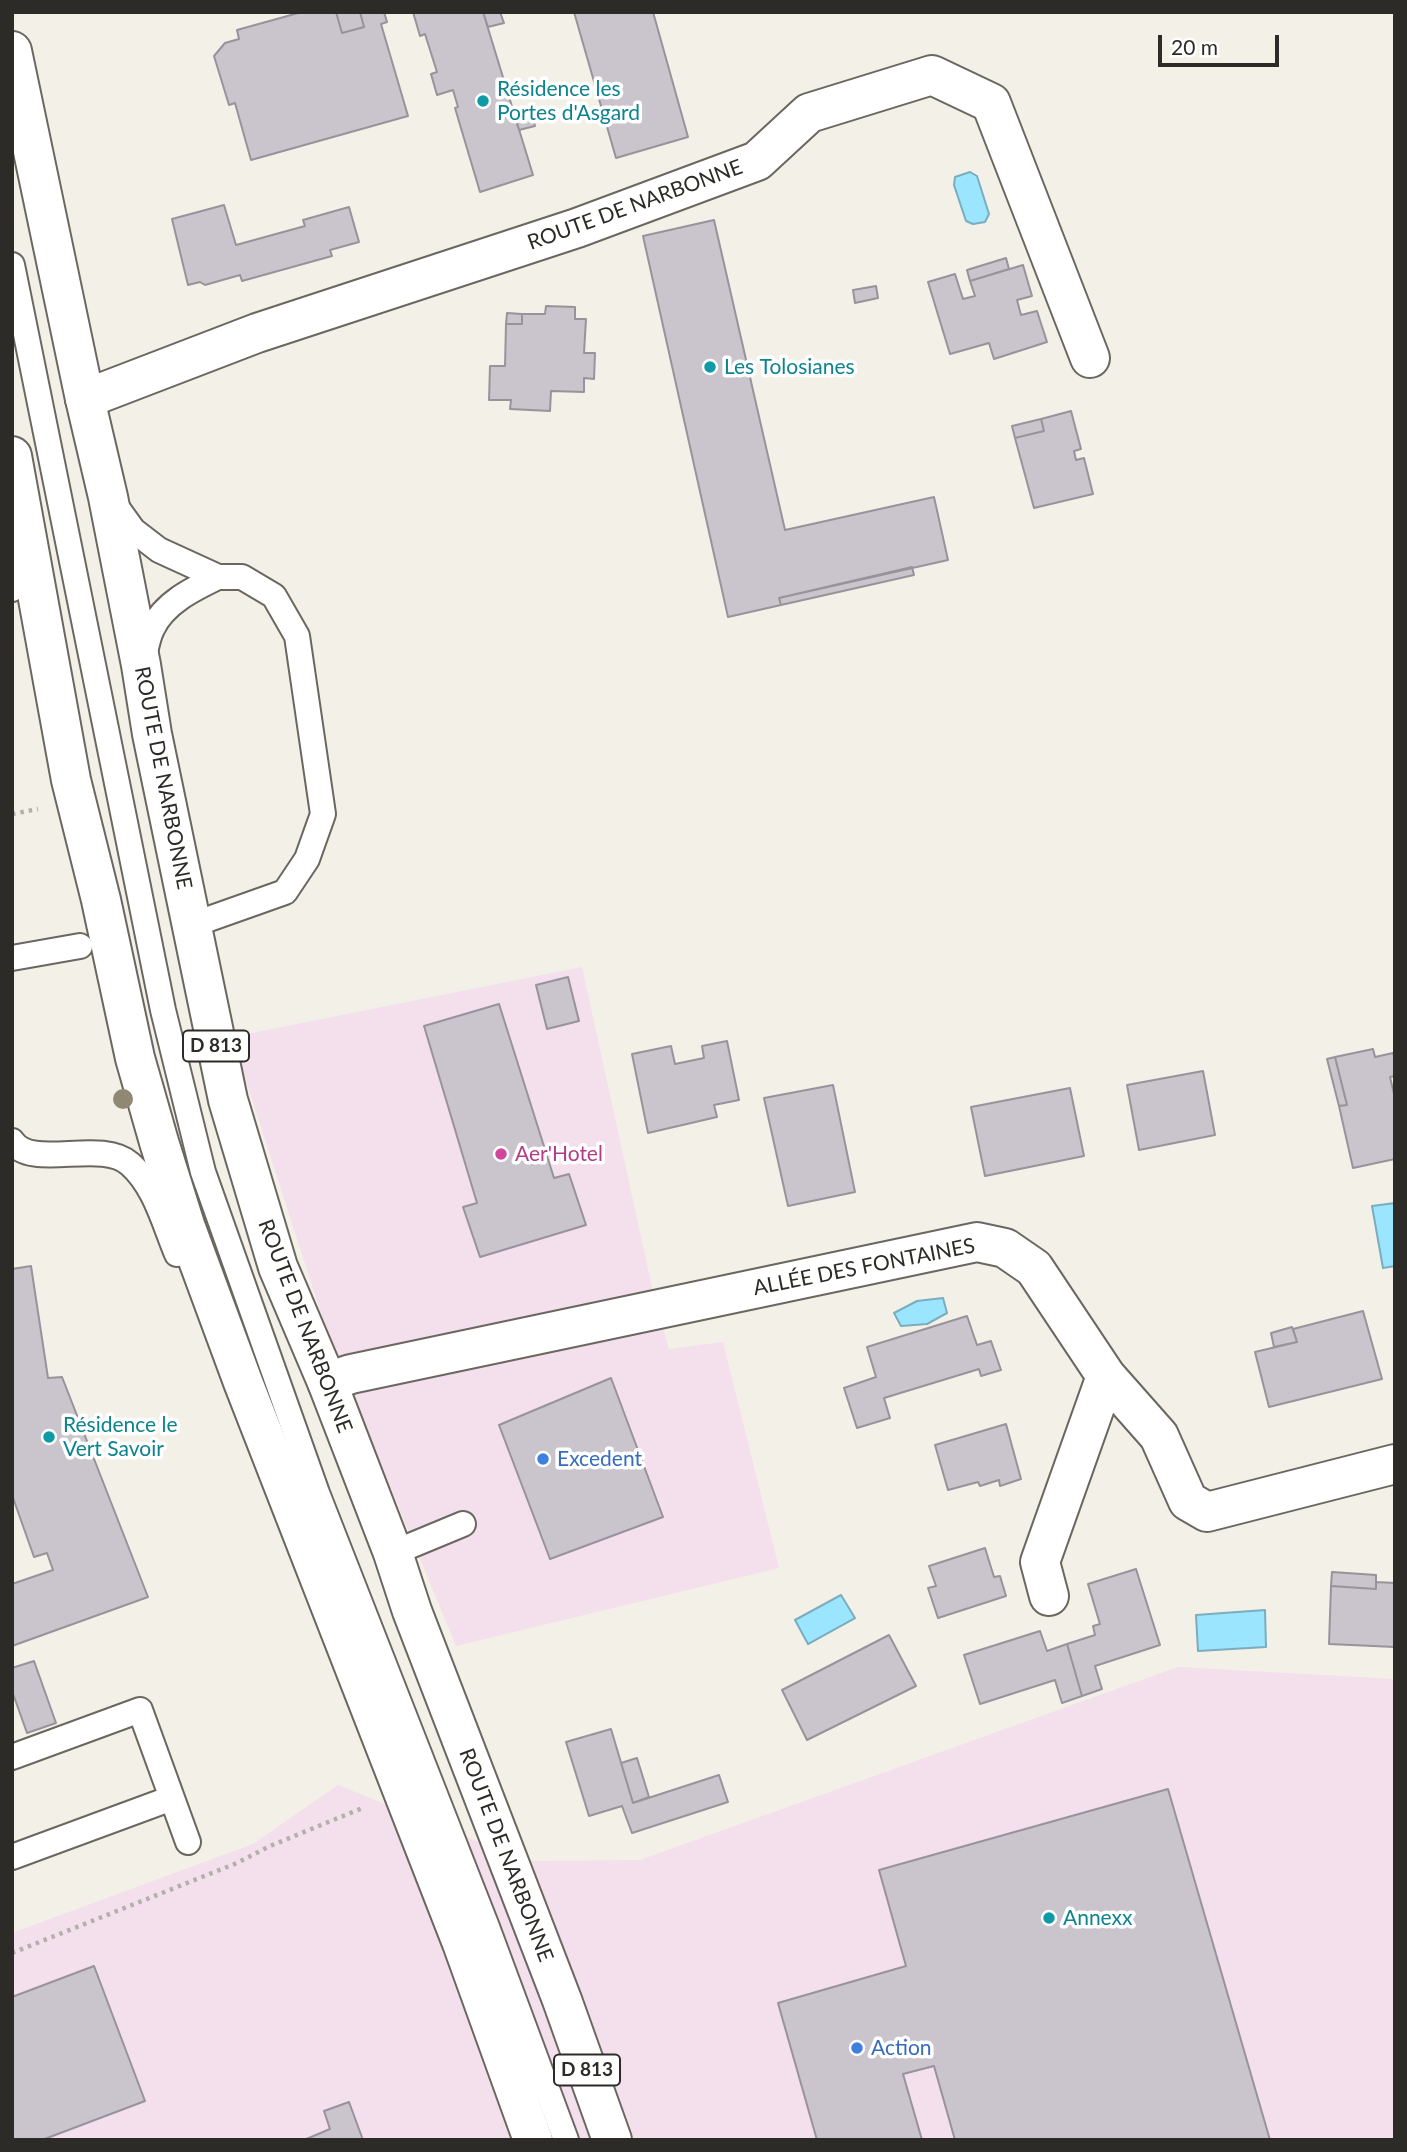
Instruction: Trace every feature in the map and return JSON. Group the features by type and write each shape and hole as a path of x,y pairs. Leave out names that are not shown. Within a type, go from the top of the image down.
{"main road":[{"name":"ROUTE DE NARBONNE","path":"12,51 108,497 152,734 228,1100 278,1267 327,1382 393,1553 412,1611 562,2000 612,2140"},
{"name":"ROUTE DE NARBONNE","path":"86,399 257,332 577,228 757,161 808,113 932,75 990,103 1090,358"},
{"path":"12,456 71,780 102,900 135,1058 185,1225 243,1382 463,1943 533,2140"},
{"name":"ALLÉE DES FONTAINES","path":"327,1382 364,1371 977,1242 1006,1248 1034,1268 1106,1376 1159,1436 1188,1501 1208,1512 1395,1464"},
{"path":"1049,1596 1040,1562 1106,1376"}],"lane":[{"path":"12,265 161,996 203,1172 317,1493 487,1927 566,2140"},
{"path":"12,589 19,550 20,495"},
{"path":"108,497 133,530 159,551 218,577 243,577 274,596 297,636 323,814 307,859 285,892 206,920"},
{"path":"141,665 152,629 167,608 189,591 218,577"},
{"path":"12,958 80,946"},
{"path":"13,1144 33,1154 98,1153 128,1161 153,1195 194,1296 243,1382"},
{"path":"393,1553 463,1524"},
{"path":"12,1757 140,1710 188,1842"},
{"path":"12,1857 172,1798"}],"path":[{"path":"12,814 19,813"},
{"path":"12,1953 224,1868 369,1805"}],"shaded area":[{"path":"582,967 653,1292 669,1349 723,1342 779,1568 456,1646 330,1341 232,1037"},
{"path":"1178,1667 1395,1679 1395,2140 12,2140 12,1933 253,1844 338,1785 526,1861 640,1860"}],"water":[{"path":"970,172 977,176 989,214 985,222 973,224 966,221 954,185 955,177"},
{"path":"1395,1203 1395,1266 1383,1268 1372,1206"},
{"path":"943,1298 947,1313 927,1324 901,1326 894,1313 917,1301"},
{"path":"841,1595 855,1618 808,1644 795,1620"},
{"path":"1265,1610 1266,1647 1198,1651 1196,1615"}],"building":[{"path":"302,12 336,12 342,33 364,27 360,12 384,12 387,22 381,24 408,116 251,160 235,103 229,105 214,56 225,43 239,39 237,30"},
{"path":"336,12 360,12 364,27 342,33"},
{"name":"Résidence les Portes d'Asgard","path":"413,12 483,12 533,175 480,192 455,108 458,107 453,90 437,95 431,74 437,72 425,34 420,36"},
{"path":"483,12 500,12 504,23 488,27"},
{"name":"Résidence les Portes d'Asgard","path":"574,12 653,12 688,137 616,158"},
{"path":"530,106 535,126 519,130 513,112"},
{"path":"224,205 236,245 305,226 303,220 349,207 359,242 330,250 332,256 242,281 240,275 205,285 200,282 188,285 172,219"},
{"name":"Les Tolosianes","path":"714,220 785,530 934,497 948,560 779,598 781,605 728,617 643,236"},
{"path":"1006,258 1009,269 970,281 967,270"},
{"path":"1023,265 1032,296 1017,300 1021,315 1037,311 1047,342 994,359 989,343 950,354 928,282 955,274 963,299 975,296 970,281"},
{"path":"876,286 878,298 855,303 853,290"},
{"path":"546,306 575,307 575,319 586,319 584,353 595,353 594,379 584,378 584,392 551,391 550,411 510,409 511,400 489,400 490,366 505,366 506,324 522,324 522,314 545,314"},
{"path":"507,313 522,314 522,324 506,324"},
{"path":"1071,411 1081,449 1074,451 1076,460 1084,458 1093,494 1034,508 1015,438 1044,431 1041,419"},
{"path":"1041,419 1044,431 1015,438 1012,426"},
{"path":"912,567 914,575 781,605 779,598"},
{"path":"568,977 579,1021 547,1029 536,985"},
{"path":"499,1004 554,1178 569,1174 586,1225 480,1257 463,1207 477,1203 424,1026"},
{"path":"727,1041 739,1100 714,1105 717,1117 648,1133 632,1054 671,1046 675,1064 704,1058 702,1046"},
{"path":"1373,1049 1375,1057 1393,1053 1395,1059 1395,1076 1390,1077 1395,1098 1395,1159 1353,1168 1339,1106 1347,1105 1335,1057"},
{"path":"1335,1057 1347,1105 1339,1106 1327,1059"},
{"path":"1203,1071 1215,1135 1139,1150 1127,1085"},
{"path":"833,1085 855,1192 788,1206 764,1098"},
{"path":"1070,1088 1084,1156 985,1176 971,1107"},
{"name":"Résidence le Vert Savoir","path":"31,1266 48,1378 62,1377 148,1597 12,1646 12,1584 53,1570 47,1553 34,1557 12,1495 12,1269"},
{"path":"1363,1311 1382,1379 1269,1407 1255,1352 1297,1342 1293,1329"},
{"path":"967,1316 977,1345 991,1341 1001,1370 981,1376 979,1369 884,1398 890,1418 857,1428 844,1388 876,1377 867,1347"},
{"path":"1292,1327 1297,1342 1274,1347 1271,1333"},
{"path":"611,1378 663,1517 550,1559 499,1425"},
{"path":"1006,1424 1021,1479 1000,1486 999,1480 980,1486 978,1482 948,1490 935,1445"},
{"path":"985,1548 994,1577 1000,1576 1006,1596 938,1618 928,1588 936,1586 929,1566"},
{"path":"1136,1569 1160,1645 1095,1666 1102,1689 1082,1696 1067,1644 1095,1635 1093,1626 1100,1624 1088,1584"},
{"path":"1332,1572 1376,1575 1376,1589 1331,1586"},
{"path":"1376,1582 1395,1583 1395,1647 1329,1644 1331,1586 1376,1589"},
{"path":"1040,1631 1047,1651 1067,1644 1082,1696 1062,1703 1055,1680 980,1704 964,1655"},
{"path":"889,1635 916,1686 807,1740 782,1690"},
{"path":"34,1661 56,1723 27,1733 12,1691 12,1668"},
{"path":"611,1729 633,1803 719,1775 728,1802 632,1833 622,1806 589,1816 566,1742"},
{"path":"637,1758 649,1797 633,1803 621,1763"},
{"name":"Annexx","path":"1168,1789 1270,2140 955,2140 934,2066 903,2074 922,2140 817,2140 778,2003 906,1966 879,1870"},
{"path":"94,1966 145,2101 42,2140 12,2140 12,1997"},
{"path":"349,2102 363,2140 304,2140 330,2129 324,2111"}],"place":[{"name":"Résidence les Portes d'Asgard","path":"483,101"},
{"name":"Les Tolosianes","path":"710,367"},
{"name":"Aer'Hotel","path":"501,1154"},
{"name":"Résidence le Vert Savoir","path":"49,1437"},
{"name":"Excedent","path":"543,1459"},
{"name":"Annexx","path":"1049,1918"},
{"name":"Action","path":"857,2048"}]}
